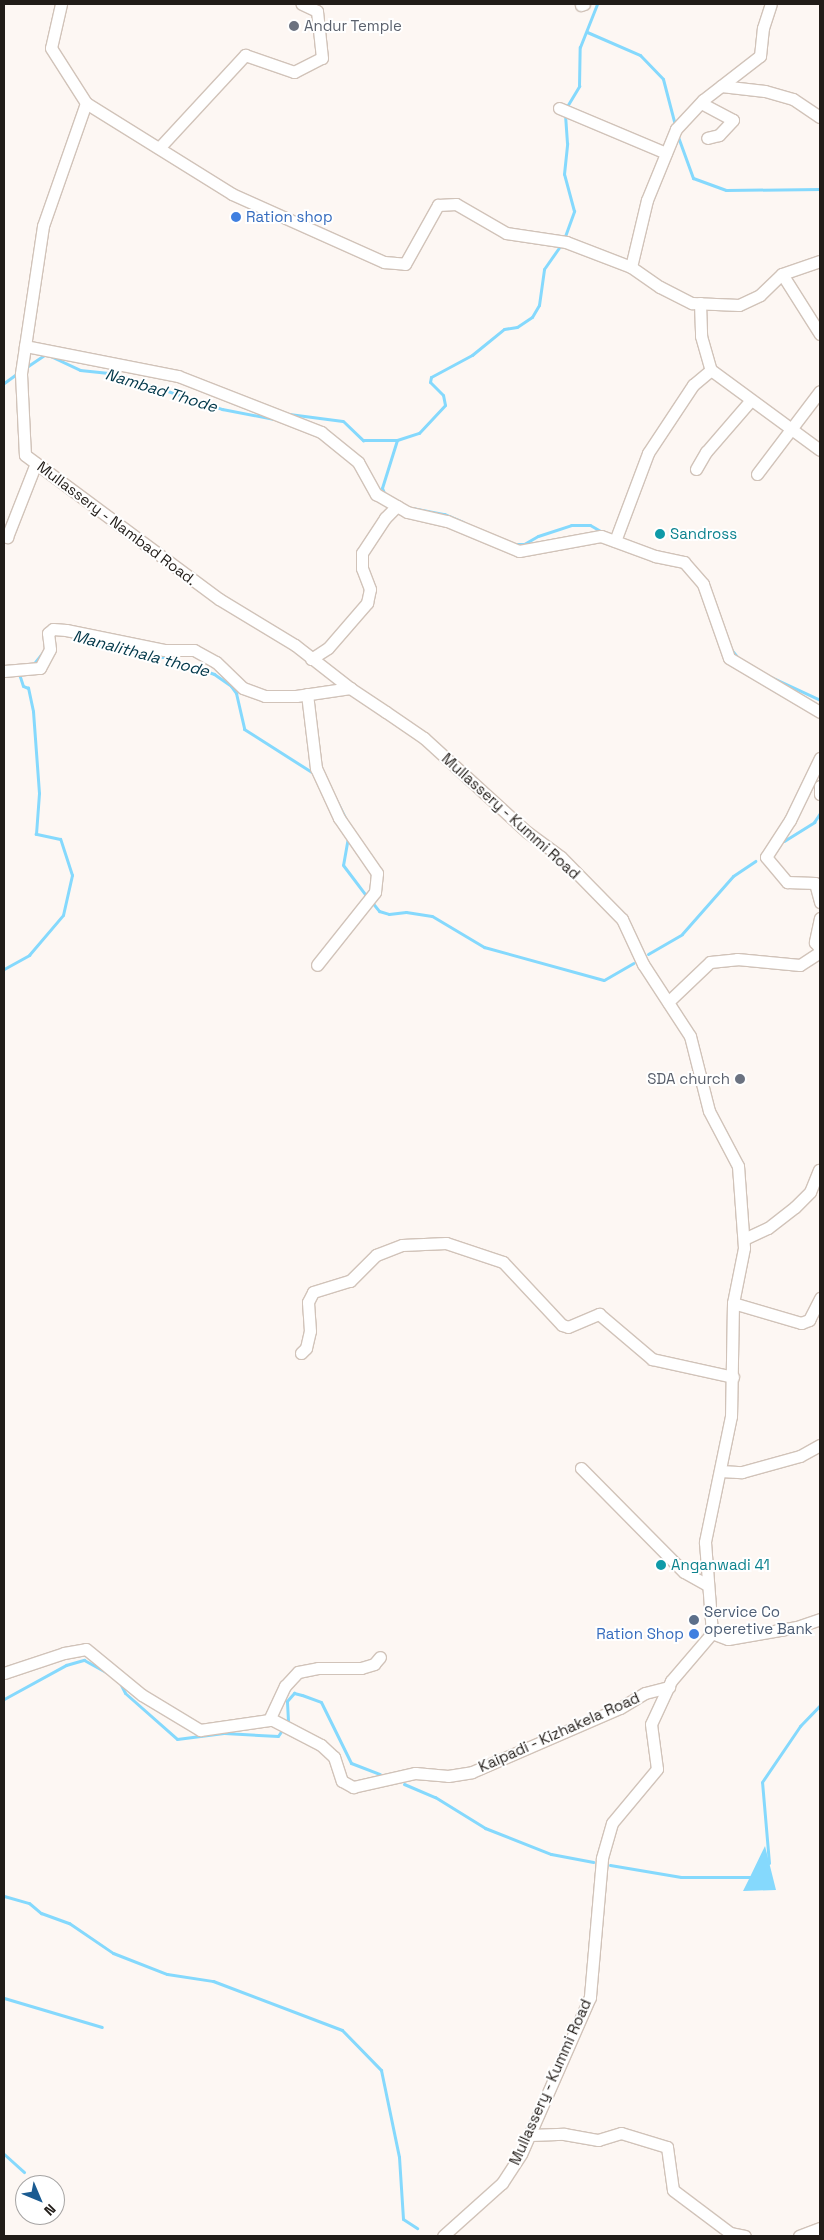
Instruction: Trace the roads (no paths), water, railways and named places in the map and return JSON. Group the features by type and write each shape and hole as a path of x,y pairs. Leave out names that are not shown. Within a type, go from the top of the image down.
{"street":[{"path":"61,4 51,48 86,103 232,194 384,262 405,264 438,205 456,204 506,233 564,241 631,267 660,287 692,303 740,305 760,295 782,274 820,261"},
{"path":"159,148 245,55 294,72 322,58 317,11 302,4"},
{"path":"631,267 647,200 676,129 701,103 760,56 763,28 771,4"},
{"path":"721,86 765,91 793,99 820,117"},
{"name":"Mullassery - Nambad Road.","path":"86,103 43,226 21,374 25,455 219,599 295,645 350,688"},
{"path":"701,103 733,120 719,134 706,138"},
{"path":"558,108 666,154"},
{"path":"782,274 820,334"},
{"path":"700,304 701,336 711,370 750,401 794,429 820,450"},
{"path":"25,346 178,376 321,432 358,462 376,494 407,512 447,521 519,552 601,536 655,556 684,562 703,584 729,658 820,712"},
{"path":"615,541 648,453 692,385 711,370"},
{"path":"756,474 794,429 820,391"},
{"path":"696,469 706,452 750,401"},
{"path":"5,540 36,463"},
{"path":"311,659 338,638 367,603 370,589 362,568 362,553 385,518 397,506"},
{"path":"4,671 36,670 46,659 49,644 48,633 53,629 164,650 194,650 216,662 233,680 249,690 265,696 307,694 350,688"},
{"name":"Mullassery - Kummi Road","path":"350,688 424,738 527,832 561,857 622,919 643,964 690,1036 709,1111 738,1166 744,1239 733,1303 731,1416 707,1526 706,1584 712,1633 669,1687 652,1724 656,1769 612,1823 602,1859 590,1997 530,2135 502,2183 443,2236"},
{"path":"307,694 316,768 339,818 377,873 375,892 353,923 317,965"},
{"path":"820,758 790,820 766,857 787,882 815,883 820,902"},
{"path":"820,786 820,794"},
{"path":"668,1002 710,962 737,959 800,965 818,951 815,942 820,918"},
{"path":"744,1239 768,1228 795,1207 810,1192 819,1170"},
{"path":"301,1353 306,1348 310,1331 308,1302 313,1292 350,1281 376,1255 402,1245 446,1243 503,1262 562,1325 568,1327 599,1314 652,1359 733,1378"},
{"path":"733,1303 801,1323 809,1320 820,1298"},
{"path":"720,1471 742,1472 800,1456 820,1445"},
{"path":"581,1468 684,1572 706,1584"},
{"path":"712,1633 728,1639 797,1627 820,1619"},
{"path":"4,1673 72,1650 86,1649 142,1695 196,1729 267,1719 285,1686 298,1672 318,1668 361,1668 374,1664 380,1657"},
{"name":"Kaipadi - Kizhakela Road","path":"267,1719 321,1745 334,1757 342,1781 353,1787 415,1773 448,1776 472,1772 620,1708 645,1693 669,1687"},
{"path":"530,2135 564,2134 598,2140 622,2133 667,2147 673,2190 730,2233 745,2236"},
{"path":"799,2236 820,2228"}],"water":[{"path":"765,1846 776,1890 743,1891 750,1877"}],"waterway":[{"path":"566,108 579,86 580,47 597,4"},
{"path":"587,32 640,55 663,79 675,125"},
{"path":"564,239 574,211 564,174 567,143 565,114"},
{"path":"677,134 693,178 726,190 820,189"},
{"path":"397,440 419,433 445,405 443,395 430,382 431,377 472,355 504,329 517,327 532,317 539,305 544,269 561,245"},
{"name":"Nambad Thode","path":"25,368 46,354 80,370 116,374 222,409 274,419"},
{"name":"Nambad Thode","path":"4,383 18,373"},
{"name":"Nambad Thode","path":"289,414 343,421 363,440 397,440 382,488 385,495"},
{"name":"Nambad Thode","path":"412,508 444,514 463,522"},
{"name":"Nambad Thode","path":"515,544 524,544 538,536 571,525 590,525 602,532"},
{"name":"Manalithala thode","path":"80,638 100,646 118,645 139,655 163,657 214,674 231,686 236,693 244,729 313,773"},
{"name":"Nambad Thode","path":"730,648 739,659"},
{"name":"Manalithala thode","path":"32,666 42,653"},
{"path":"4,969 29,955 63,915 72,875 60,839 36,834 39,793 33,711 28,688 23,686 19,674"},
{"name":"Nambad Thode","path":"771,677 820,700"},
{"name":"Manalithala thode","path":"333,794 346,819"},
{"path":"784,841 814,822 820,813"},
{"name":"Manalithala thode","path":"348,837 343,865 367,897"},
{"path":"648,954 682,934 733,876 755,861"},
{"path":"371,901 379,911 389,914 406,912 432,916 484,947 604,980 633,963"},
{"path":"4,1699 66,1665 84,1660 109,1674"},
{"path":"120,1683 125,1693 177,1739 224,1733 278,1736 288,1721 287,1701 294,1693 302,1695 321,1702 351,1763 380,1774"},
{"path":"769,1863 762,1782 800,1726 820,1705"},
{"path":"404,1784 435,1797 485,1828 551,1854 593,1862"},
{"path":"610,1865 681,1877 750,1877"},
{"path":"4,1896 29,1903 41,1913 69,1923 113,1953 167,1974 213,1981 342,2030 381,2070 399,2157 403,2219 417,2228"},
{"path":"4,1998 102,2027"},
{"path":"4,2154 24,2172"}],"place":[{"name":"Andur Temple","path":"294,26"},
{"name":"Ration shop","path":"236,217"},
{"name":"Sandross","path":"660,534"},
{"name":"SDA church","path":"740,1079"},
{"name":"Anganwadi 41","path":"661,1565"},
{"name":"Service Co operetive Bank","path":"694,1620"},
{"name":"Ration Shop","path":"694,1634"}]}
